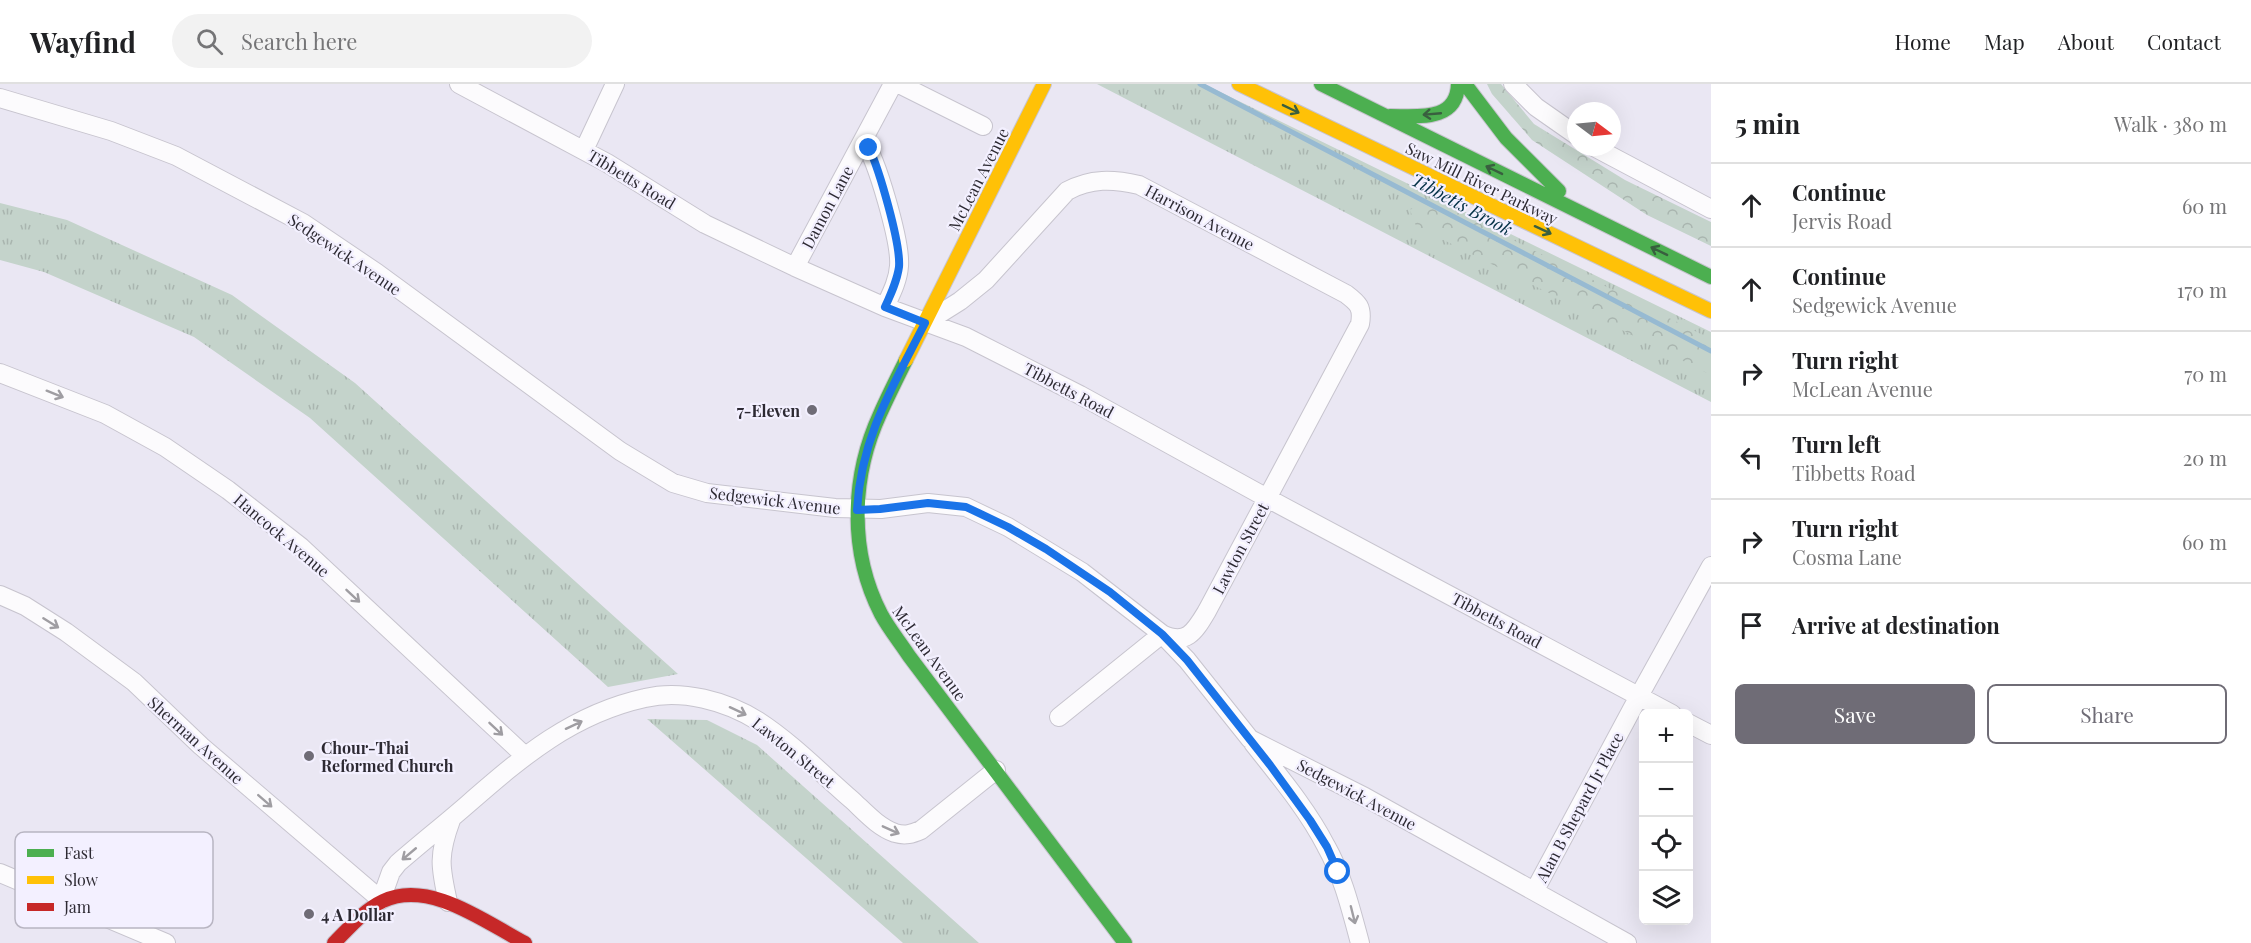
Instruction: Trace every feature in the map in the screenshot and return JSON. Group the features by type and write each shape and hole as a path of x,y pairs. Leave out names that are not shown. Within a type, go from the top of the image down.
{"main road":[{"name":"McLean Avenue","path":"1044,84 873,429 860,476 857,510 860,553 869,586 881,614 909,656 1125,943"},
{"name":"Saw Mill River Parkway","path":"1239,84 1711,311"},
{"name":"Saw Mill River Parkway","path":"1321,84 1711,277"},
{"path":"1386,116 1435,114 1447,111 1456,102 1458,84"},
{"path":"1465,84 1513,146 1584,214"},
{"path":"334,943 359,916 381,900 422,895 448,902 525,943"}],"street":[{"name":"Tibbetts Road","path":"459,84 584,150 705,224 885,307 966,337 1080,395 1267,498 1663,709"},
{"path":"584,150 615,84"},
{"name":"Damon Lane","path":"795,267 892,84"},
{"path":"899,84 983,126"},
{"path":"1512,84 1536,108 1567,129"},
{"name":"Sedgewick Avenue","path":"0,98 111,131 176,156 303,223 377,273 620,451 673,483 707,493 857,510 928,503 966,507 1008,527 1082,572 1162,634 1187,660 1250,739 1365,797 1627,943"},
{"path":"863,140 877,168 898,253 898,270 885,307"},
{"path":"1611,156 1711,209"},
{"name":"Harrison Avenue","path":"925,323 960,301 986,280 1067,191 1080,184 1110,180 1139,185 1346,294 1358,304 1362,316"},
{"name":"Lawton Street","path":"1162,634 1175,639 1187,637 1207,611 1360,324 1362,316"},
{"name":"Hancock Avenue","path":"0,373 105,414 165,447 228,490 301,547 524,755"},
{"name":"Alan B Shepard Jr Place","path":"1535,890 1711,566"},
{"name":"Sherman Avenue","path":"0,595 25,606 66,632 134,682 201,746 381,900"},
{"path":"1059,717 1162,634"},
{"name":"Lawton Street","path":"381,900 391,872 398,863 524,755 550,737 620,705 646,697 664,695 698,698 728,706 758,721 787,743 877,823 894,833 903,835 921,830 996,770"},
{"path":"1693,725 1711,735"},
{"path":"1250,739 1310,820 1327,847 1349,901 1360,943"},
{"path":"448,902 440,860 442,844 451,819"},
{"path":"0,873 15,879"},
{"path":"130,928 166,943"}],"green space":[{"path":"1097,84 1204,84 1711,332 1711,402"},
{"path":"1487,84 1501,84 1534,124 1567,144 1567,156 1586,156 1625,180 1711,222 1711,246 1647,215 1532,140 1492,94"},
{"path":"1429,198 1711,339 1711,375 1416,226 1410,210"},
{"path":"0,203 67,220 232,295 355,383 678,674 608,687 310,418 194,337 44,272 0,260"},
{"path":"647,719 707,720 757,745 979,943 903,943"}],"waterway":[{"name":"Tibbetts Brook","path":"1200,84 1711,351"}],"traffic: fast":[{"path":"1321,84 1711,277"},
{"path":"1390,116 1424,116 1443,111 1451,105 1456,96 1458,84"},
{"path":"1465,84 1506,138 1559,191"},
{"path":"906,360 870,438 859,489 859,540 863,565 871,590 884,620 909,656 1125,943"}],"traffic: slow":[{"path":"906,360 1044,84"},
{"path":"1239,84 1711,311"}],"traffic: jam":[{"path":"334,943 369,909 383,901 401,896 419,895 456,906 525,943"}],"place":[{"name":"7-Eleven","path":"812,410"},
{"name":"Chour-Thai Reformed Church","path":"309,756"},
{"name":"4 A Dollar","path":"309,914"}],"route":[{"path":"869,148 877,168 899,262 896,280 885,307 925,323 873,429 863,460 857,510 928,503 966,507 1008,527 1046,549 1110,592 1162,634 1187,660 1270,765 1310,820 1327,847 1338,872"}]}
